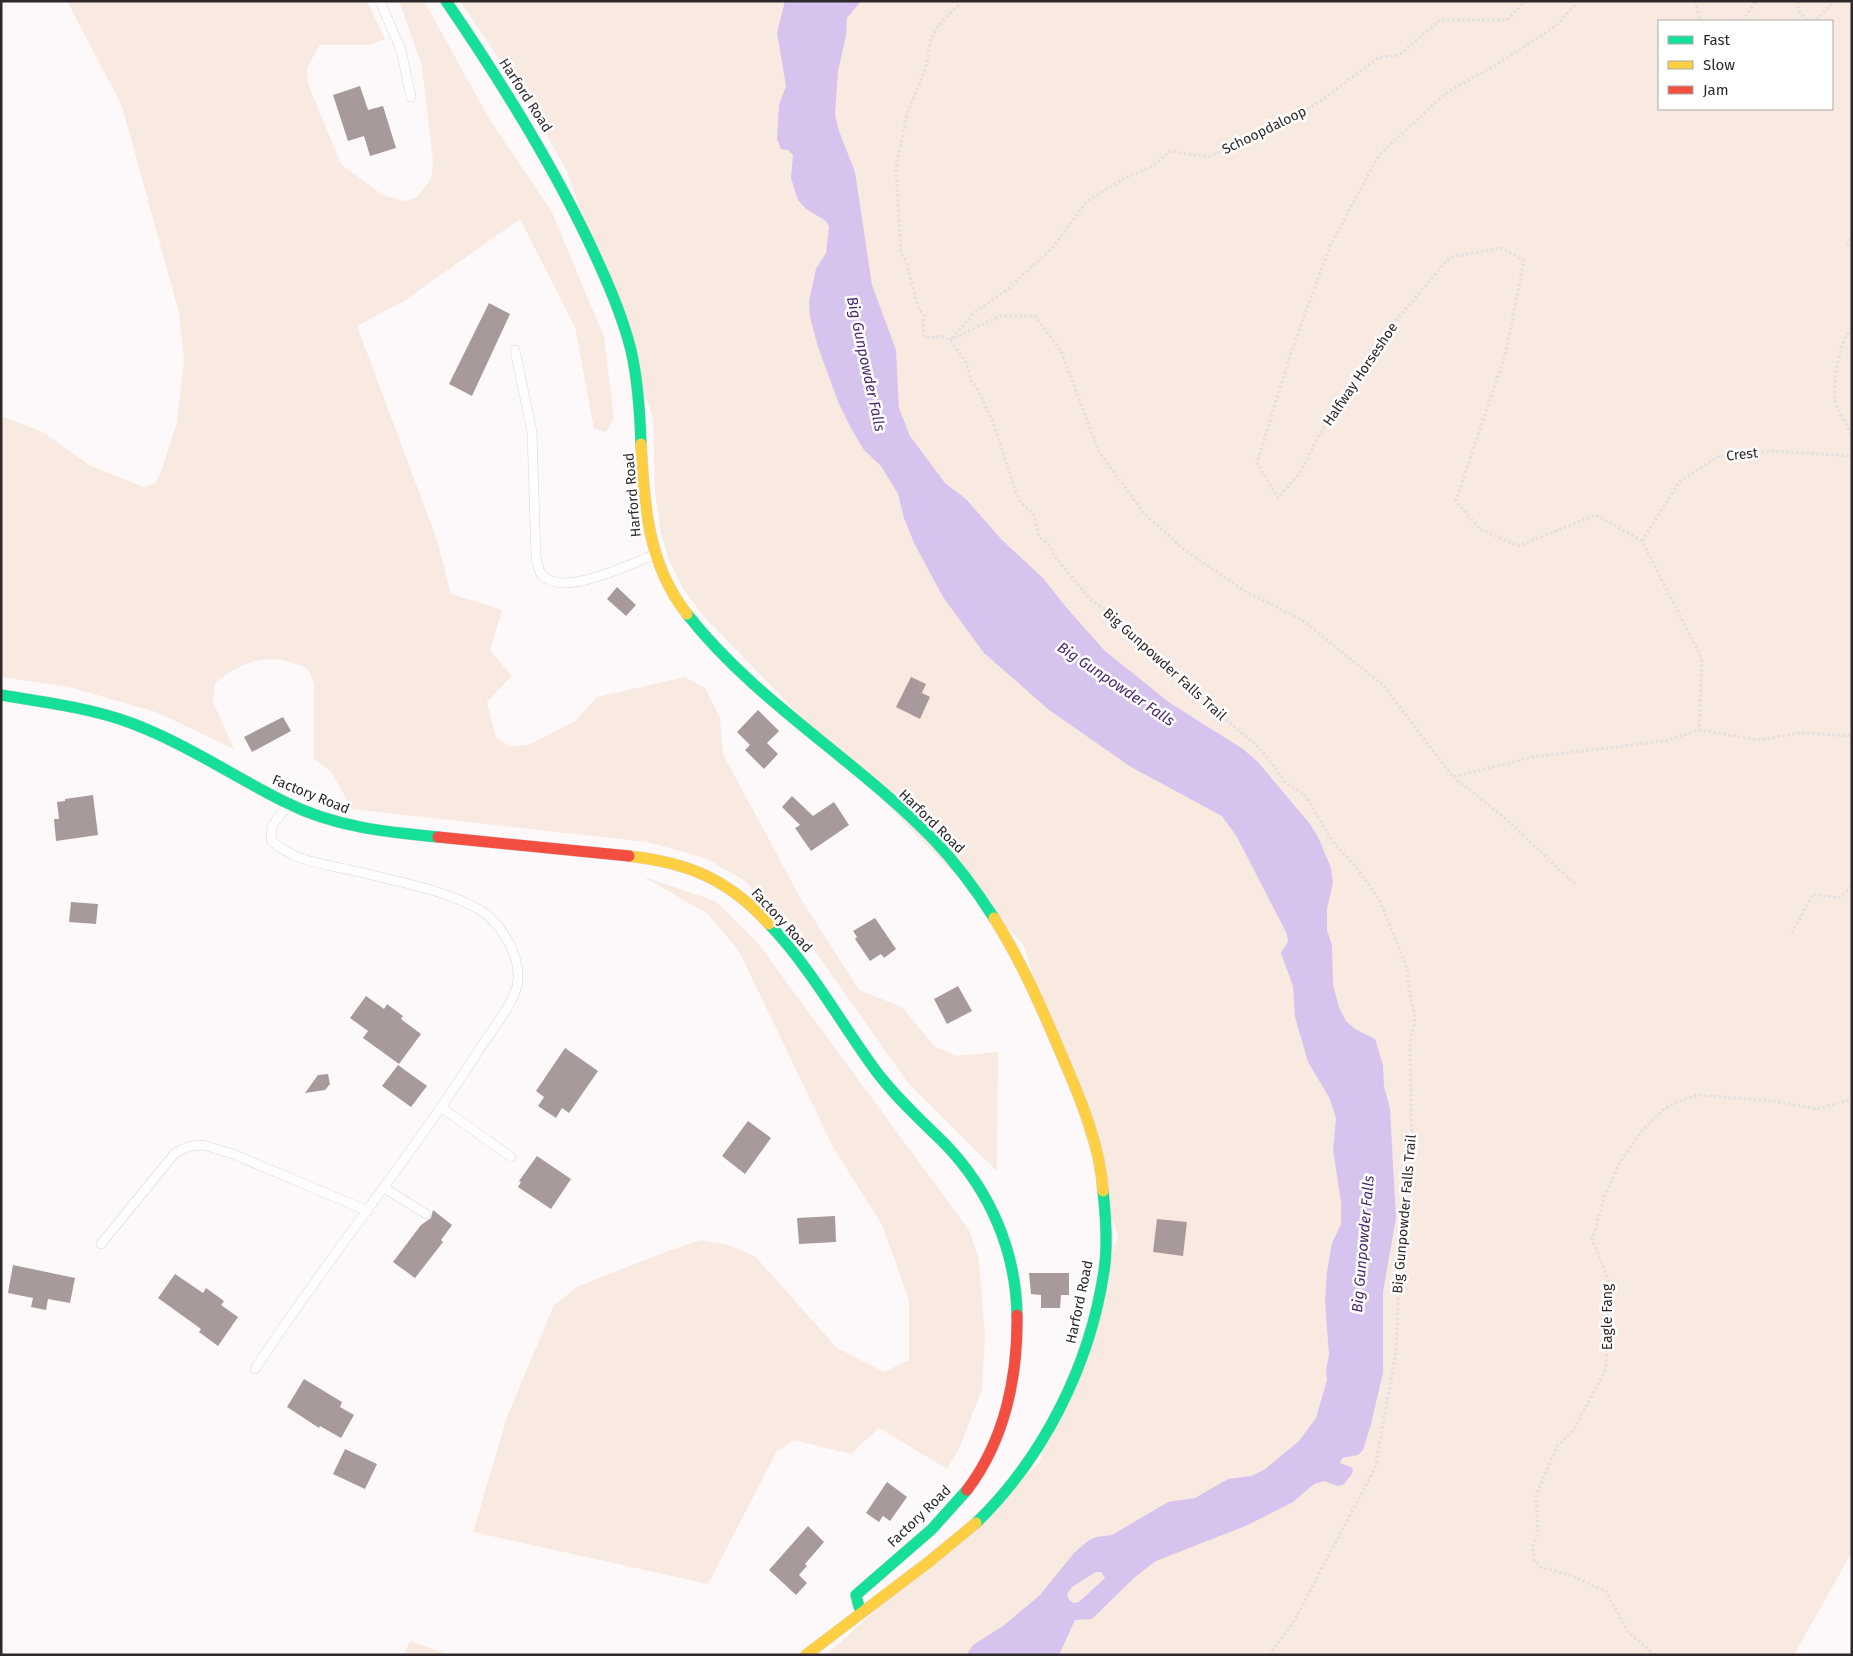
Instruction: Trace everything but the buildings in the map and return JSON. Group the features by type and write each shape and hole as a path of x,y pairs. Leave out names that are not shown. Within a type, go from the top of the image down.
{"main road":[{"name":"Harford Road","path":"446,1 519,109 554,170 595,254 619,314 637,377 647,521 654,555 676,599 706,636 790,716 916,823 951,859 978,894 1018,958 1051,1029 1085,1118 1103,1187 1105,1242 1096,1310 1081,1358 1050,1428 1017,1476 964,1534 928,1565 861,1610 806,1655"},
{"name":"Factory Road","path":"3,697 97,714 158,733 288,804 340,824 371,830 607,853 665,863 708,874 742,898 783,939 881,1078 916,1117 956,1153 986,1195 999,1226 1010,1263 1016,1296 1015,1364 1009,1394 989,1454 972,1483 956,1504 926,1534 856,1594 861,1610"}],"lane":[{"path":"380,1 401,50 411,97"},
{"path":"515,350 532,432 536,557 542,576 550,580 569,584 586,580 654,555"},
{"path":"254,1369 292,1312 442,1108 511,1000 518,980 516,961 507,939 499,926 482,911 466,903 397,882 309,862 282,850 271,840 272,826 288,804"},
{"path":"442,1108 511,1157"},
{"path":"101,1244 176,1152 190,1146 202,1145 233,1154 368,1210"},
{"path":"384,1188 426,1214"}],"path":[{"path":"962,1 938,26 930,40 926,67 907,114 896,167 901,252 906,262 919,310 924,315 924,336 930,338 940,336 950,340 1000,316 1035,316 1061,352 1098,452 1143,512 1182,548 1246,591 1302,620 1383,685 1453,777 1505,818 1576,885"},
{"name":"Schoopdaloop","path":"950,340 975,312 1007,290 1053,247 1086,201 1127,177 1153,166 1170,151 1208,157 1272,129 1318,103 1379,57 1399,55 1440,20 1507,20 1526,1"},
{"name":"Halfway Horseshoe","path":"1578,1 1556,26 1492,67 1446,93 1379,154 1330,246 1290,352 1257,463 1278,498 1300,473 1317,439 1386,332 1450,257 1502,248 1524,261 1506,352 1456,500 1480,529 1518,546 1596,515 1642,540"},
{"path":"1695,1 1700,20"},
{"path":"1744,20 1756,1"},
{"path":"1798,1 1798,10 1808,20"},
{"path":"1812,20 1818,18 1835,1"},
{"path":"1852,234 1848,245 1852,249"},
{"path":"1852,329 1848,332 1837,357 1836,405 1852,434"},
{"name":"Big Gunpowder Falls Trail","path":"950,340 966,362 972,383 987,406 1014,490 1021,503 1033,514 1039,536 1050,546 1053,554 1091,600 1106,610 1116,624 1139,639 1146,650 1170,666 1176,676 1206,697 1209,706 1234,725 1245,738 1260,748 1286,783 1304,794 1333,842 1356,867 1380,901 1407,968 1408,990 1415,1018 1410,1045 1412,1158 1402,1209 1396,1353 1375,1468 1292,1623 1269,1655"},
{"name":"Crest","path":"1642,540 1678,482 1719,456 1771,451 1852,456"},
{"path":"1642,540 1702,659 1699,730"},
{"path":"1453,777 1533,757 1665,741 1699,730 1758,740 1800,733 1852,736"},
{"path":"1792,933 1812,894 1839,898 1852,886"},
{"name":"Eagle Fang","path":"1655,1655 1628,1632 1606,1591 1569,1575 1541,1567 1534,1560 1533,1544 1538,1532 1536,1496 1557,1446 1573,1431 1606,1369 1609,1282 1592,1239 1605,1195 1620,1162 1641,1132 1663,1110 1676,1102 1697,1095 1773,1101 1817,1109 1852,1099"}],"shaded area":[{"path":"67,1 367,1 385,39 368,45 320,45 307,68 308,84 341,164 384,196 406,201 417,197 431,179 433,162 422,66 399,1 424,1 490,120 551,210 604,337 614,418 606,432 594,429 575,327 520,219 404,301 357,326 437,540 451,594 502,610 490,650 512,676 487,702 496,738 511,747 531,744 575,721 597,697 685,677 705,688 720,718 723,754 801,899 859,990 902,1007 934,1046 956,1056 998,1052 997,1171 908,1083 800,930 742,879 705,858 647,842 352,809 331,772 314,759 314,684 308,669 295,663 270,659 259,660 237,668 215,683 213,702 234,749 156,712 69,687 1,677 1,416 41,431 91,466 144,487 155,484 162,469 177,422 184,360 179,313 122,106"},
{"path":"460,1 1852,1 1852,1552 1794,1655 826,1655 1039,1463 1118,1236 1023,944 704,617 682,587 668,558 661,533 655,492 653,418 567,171 525,97"},
{"path":"642,876 715,901 757,942 969,1230 979,1260 985,1336 982,1389 960,1447 947,1469 879,1428 851,1454 794,1440 777,1451 708,1584 473,1532 507,1417 554,1305 577,1287 668,1251 701,1240 728,1245 755,1256 837,1348 884,1372 909,1360 909,1300 882,1225 833,1147 739,951 708,914"},
{"path":"410,1641 449,1655 403,1655"}],"water":[{"name":"Big Gunpowder Falls","path":"785,1 861,1 847,18 846,36 838,71 835,115 839,131 855,172 872,285 896,350 899,408 910,436 945,483 966,499 1002,540 1044,579 1105,651 1170,703 1243,749 1257,761 1310,824 1318,837 1331,868 1333,883 1327,909 1327,930 1332,945 1333,985 1339,1007 1346,1021 1355,1029 1375,1039 1383,1065 1384,1086 1390,1109 1396,1218 1383,1292 1383,1373 1363,1450 1358,1455 1342,1458 1340,1463 1353,1468 1352,1474 1343,1485 1338,1486 1324,1481 1314,1484 1293,1502 1248,1525 1156,1561 1135,1577 1092,1619 1075,1620 1059,1655 966,1655 973,1645 1003,1626 1040,1595 1074,1553 1088,1541 1096,1537 1112,1535 1168,1502 1195,1498 1228,1479 1251,1476 1264,1470 1299,1441 1316,1418 1327,1380 1326,1370 1329,1355 1325,1301 1327,1272 1332,1243 1341,1224 1341,1202 1333,1150 1336,1118 1330,1099 1308,1062 1295,1017 1293,986 1281,953 1288,942 1287,934 1237,837 1222,816 1131,767 1049,710 984,653 943,597 914,543 904,518 898,494 881,466 864,450 852,430 839,404 818,347 810,317 809,301 816,269 826,253 829,226 826,221 806,209 798,200 791,178 793,155 788,150 781,149 777,139 779,105 786,86 777,33","holes":["1096,1572 1101,1572 1105,1578 1079,1602 1074,1603 1069,1600 1067,1594 1072,1587"]}],"traffic: fast":[{"path":"446,1 539,147 572,207 606,279 631,350 638,397 641,444"},
{"path":"687,614 714,646 744,675 775,703 873,783 934,840 951,858 994,918"},
{"path":"1,695 83,709 131,723 172,741 287,803 324,818 361,827 438,837"},
{"path":"769,924 812,977 892,1091 946,1145 976,1182 988,1202 1006,1245 1012,1268 1017,1315"},
{"path":"976,1523 1023,1469 1043,1439 1075,1375 1088,1341 1104,1271 1106,1231 1103,1191"},
{"path":"859,1607 856,1595 932,1529 967,1490"}],"traffic: slow":[{"path":"641,444 650,534 664,575 674,595 687,614"},
{"path":"629,856 670,863 706,876 738,895 769,924"},
{"path":"994,918 1029,982 1080,1100 1098,1154 1103,1191"},
{"path":"806,1655 930,1561 976,1523"}],"traffic: jam":[{"path":"438,837 629,856"},
{"path":"967,1490 991,1450 1007,1407 1015,1361 1017,1315"}]}
